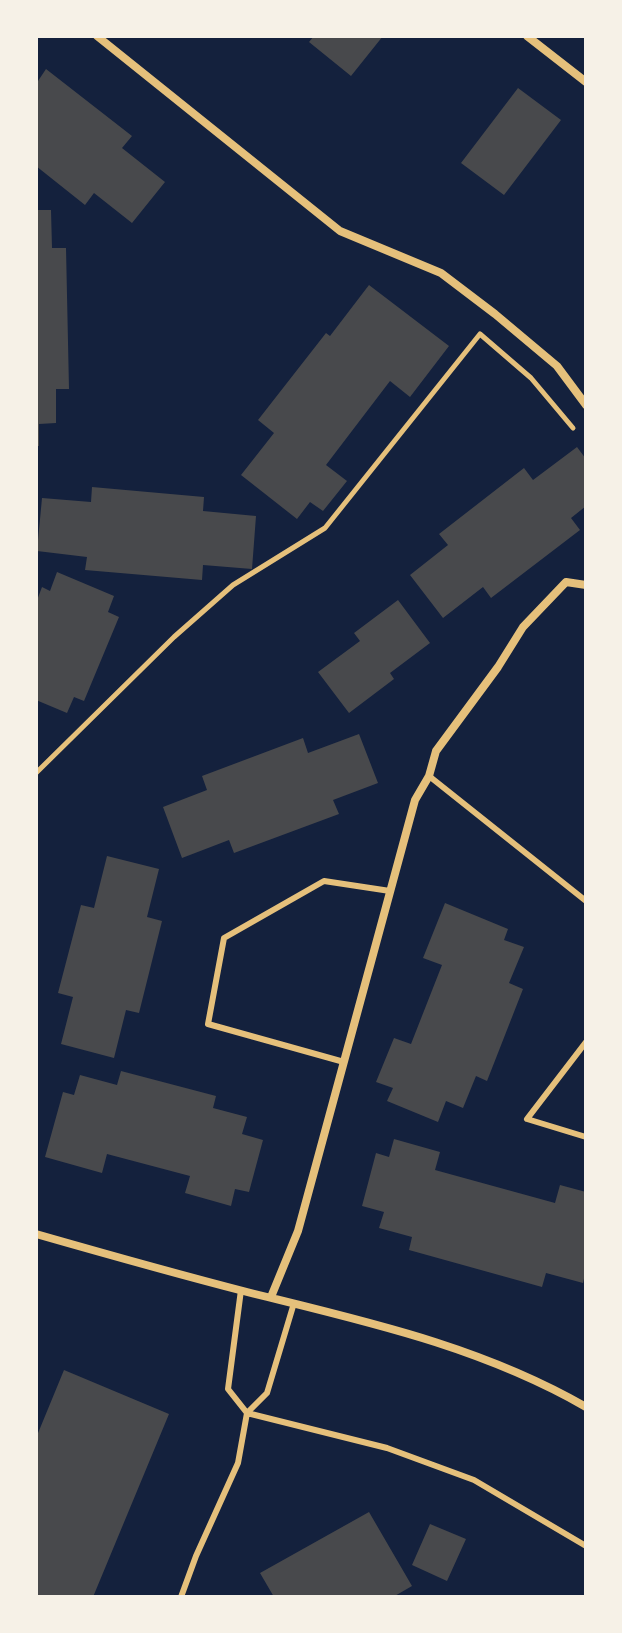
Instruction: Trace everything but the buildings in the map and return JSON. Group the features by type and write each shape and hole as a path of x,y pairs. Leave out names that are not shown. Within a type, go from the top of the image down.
{"street":[{"path":"97,36 340,231 441,273 557,366 586,405"},
{"path":"527,36 586,82"},
{"path":"271,1297 298,1231 415,800 429,776 436,751 498,667 523,627 566,582 586,585"},
{"path":"36,1234 422,1336 479,1355 535,1379 586,1407"}],"lane":[{"path":"429,776 586,901"},
{"path":"344,1062 208,1024 224,938 324,881 390,891"},
{"path":"586,1042 527,1119 586,1137"},
{"path":"241,1290 228,1389 247,1413 387,1448 474,1480 586,1546"},
{"path":"181,1597 238,1463 247,1413 267,1393 294,1303"}],"path":[{"path":"36,773 174,637 233,585 325,528 480,334 531,378 573,428"}]}
